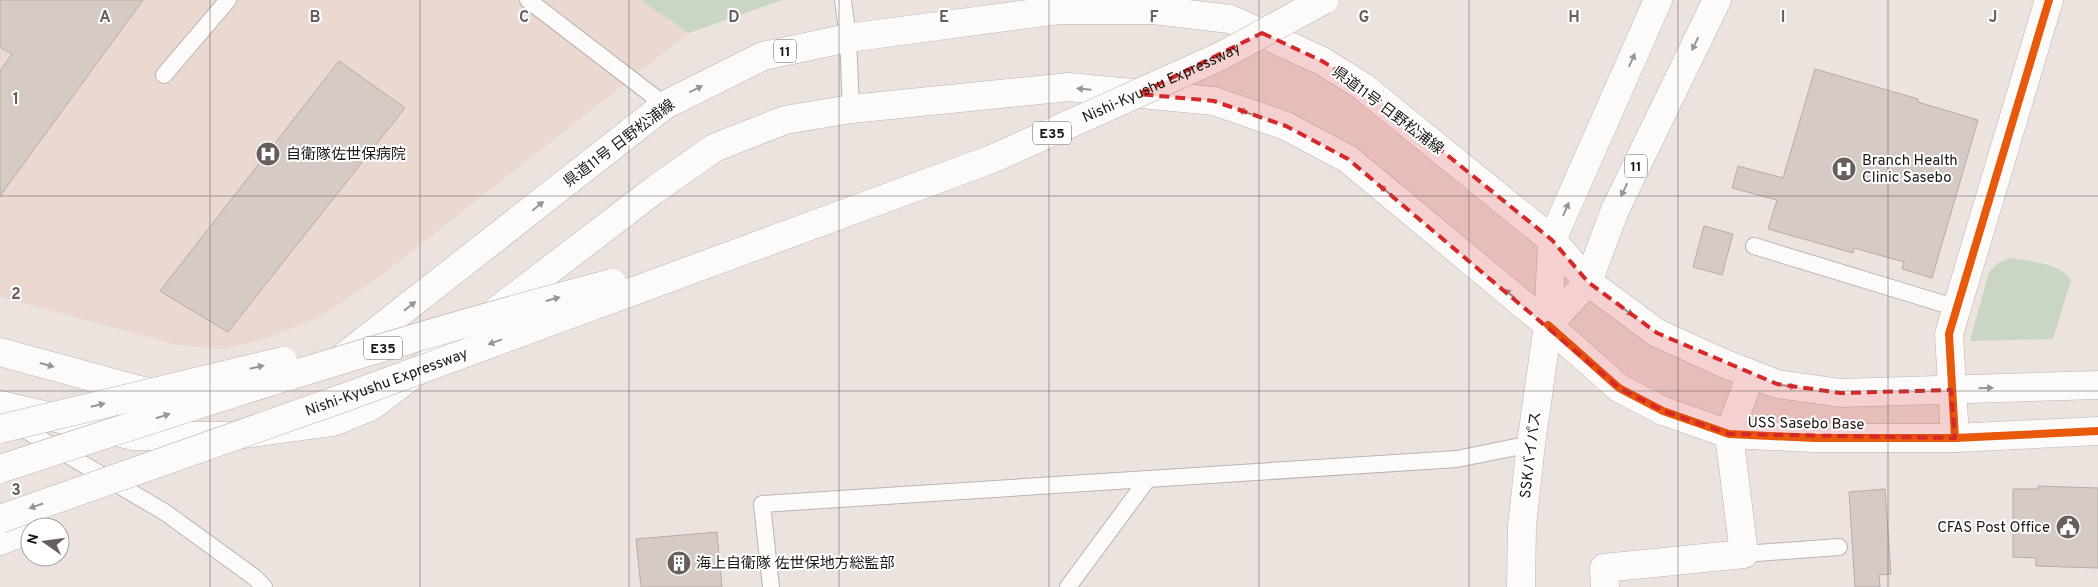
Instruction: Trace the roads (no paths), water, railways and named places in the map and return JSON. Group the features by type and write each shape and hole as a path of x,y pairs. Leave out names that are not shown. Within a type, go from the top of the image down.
{"main road":[{"name":"Nishi-Kyushu Expressway","path":"0,519 771,242 992,159 1220,56 1324,0"},
{"path":"1548,325 1552,240 1658,0"},
{"name":"11","path":"1548,325 1588,282 1615,210 1717,0"},
{"path":"1955,438 1949,334 2049,0"},
{"name":"県道11号 日野松浦線","path":"0,352 143,391 226,393 304,377 340,360 665,104 763,56 848,38 1058,10 1154,10 1230,19 1322,60 1362,86 1552,240 1588,282"},
{"path":"0,406 134,436 230,436 334,422 372,406 645,197 714,148 785,120 852,109 1069,87 1214,101 1286,126 1348,159 1548,325"},
{"name":"Nishi-Kyushu Expressway","path":"0,469 180,410 510,310 771,242"},
{"name":"USS Sasebo Base","path":"1588,282 1656,333 1777,384 1841,393 2098,385"},
{"path":"0,429 347,346 510,310"},
{"name":"USS Sasebo Base","path":"1548,325 1618,388 1663,411 1729,434 1814,438 1955,438 2098,431"},
{"name":"SSKバイパス","path":"1521,587 1522,526 1530,444 1548,325"},
{"path":"1606,587 1604,568 1744,554 1729,434 1751,374"},
{"path":"58,517 346,396"},
{"path":"0,541 20,533"}],"lane":[{"path":"164,75 228,0"},
{"path":"528,0 665,104"},
{"path":"842,0 848,38 852,109"},
{"path":"1754,246 1957,308"},
{"path":"0,415 166,513 264,587"},
{"path":"771,587 762,504 1457,459 1530,444"},
{"path":"1068,587 1147,480"},
{"path":"1744,554 1839,547"}],"place":[{"name":"自衛隊佐世保病院","path":"268,154"},
{"name":"Branch Health Clinic Sasebo","path":"1844,169"},
{"name":"CFAS Post Office","path":"2068,527"},
{"name":"海上自衛隊 佐世保地方総監部","path":"679,563"}]}
